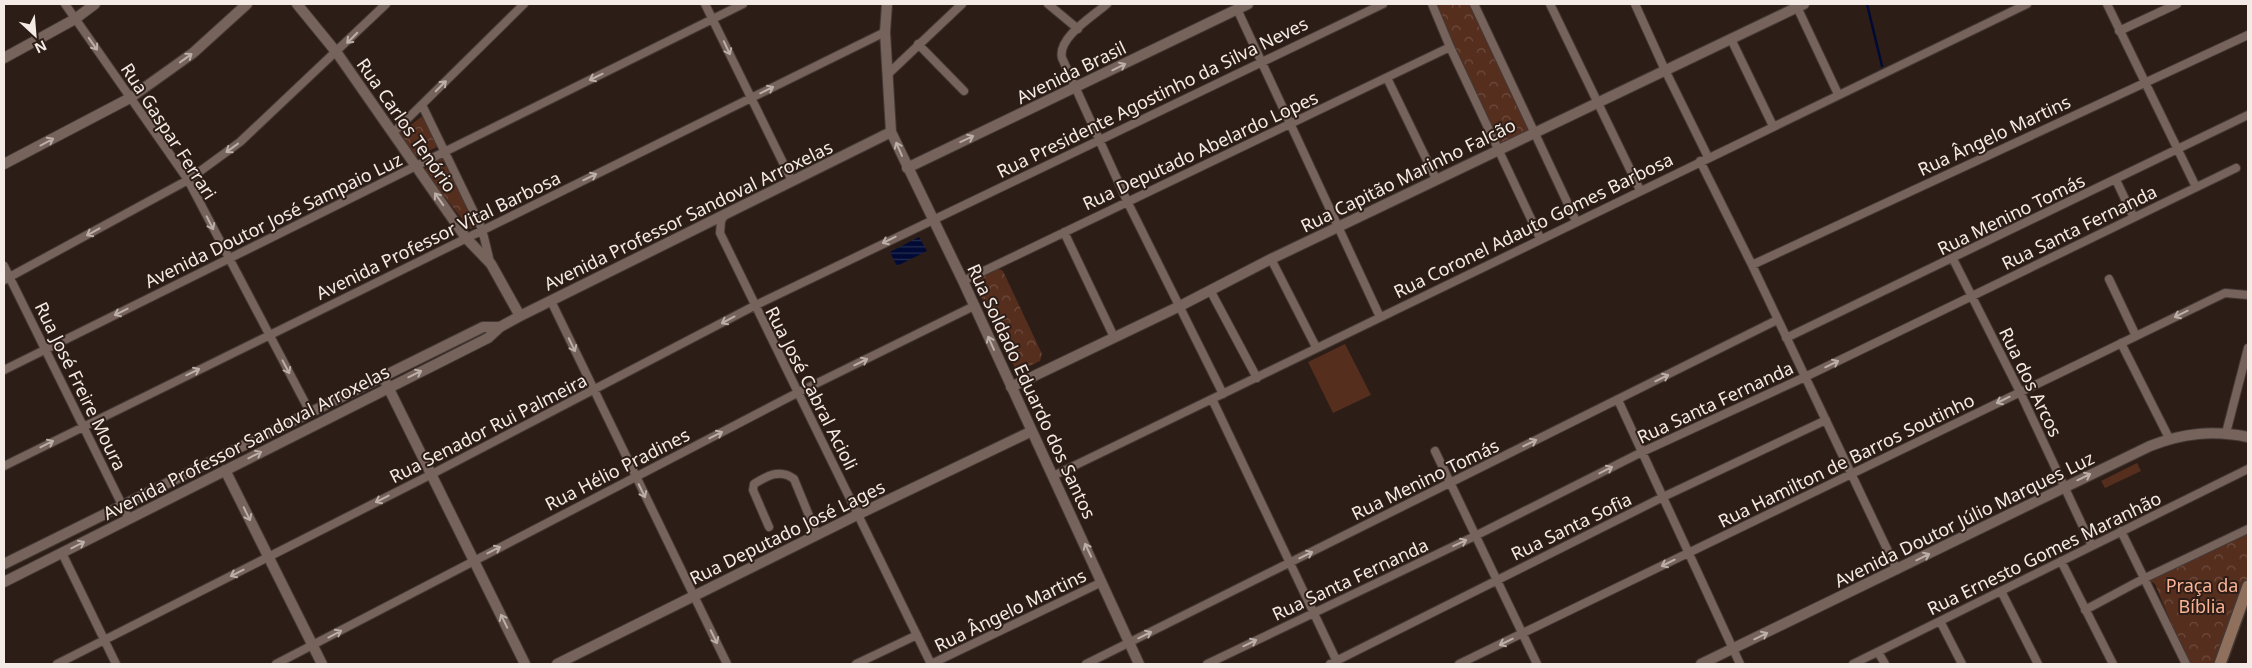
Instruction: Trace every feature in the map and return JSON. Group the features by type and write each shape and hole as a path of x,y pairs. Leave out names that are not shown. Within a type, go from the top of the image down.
{"main road":[{"path":"2220,664 2248,586"}],"street":[{"name":"Rua Gaspar Ferrari","path":"65,4 188,180 310,412"},
{"path":"4,58 75,19 96,4"},
{"path":"4,164 130,98 193,53 247,4"},
{"name":"Rua Carlos Tenório","path":"297,4 337,53 394,132 466,238 491,264"},
{"path":"7,279 188,180 240,142 337,53 386,4"},
{"path":"394,132 524,4"},
{"path":"705,4 792,181"},
{"name":"Avenida Doutor José Sampaio Luz","path":"4,370 744,4"},
{"path":"887,4 885,32 891,132"},
{"path":"888,74 962,4"},
{"path":"1048,4 1078,29"},
{"path":"1108,4 1065,40 1061,48 1066,67 1127,201 1223,394"},
{"name":"Avenida Brasil","path":"907,168 1248,4"},
{"name":"Rua Presidente Agostinho da Silva Neves","path":"933,219 1261,60 1383,4"},
{"path":"1432,4 1450,47 1540,238"},
{"path":"1474,4 1536,132 1576,221"},
{"path":"1550,4 1640,190"},
{"path":"2107,4 2196,186"},
{"path":"2119,31 2177,4"},
{"path":"1638,5 1665,70 1708,157"},
{"path":"1800,5 1838,94"},
{"name":"Rua Capitão Marinho Falcão","path":"1012,387 1436,179 1499,151 1800,5"},
{"name":"Rua Coronel Adauto Gomes Barbosa","path":"1053,476 2023,5"},
{"path":"1237,9 1380,317"},
{"name":"Avenida Professor Vital Barbosa","path":"4,466 885,32"},
{"name":"Rua Ângelo Martins","path":"1752,265 2144,81 2248,35"},
{"path":"1731,39 1774,126"},
{"path":"918,44 964,91"},
{"name":"Rua Deputado Abelardo Lopes","path":"963,281 1450,47"},
{"path":"1387,78 1436,179"},
{"name":"Rua Carlos Tenório","path":"422,105 482,229 491,264 520,316"},
{"name":"Rua Menino Tomás","path":"1786,338 2179,150 2248,115"},
{"name":"Rua Soldado Eduardo dos Santos","path":"891,132 963,281 1139,664"},
{"name":"Avenida Professor Sandoval Arroxelas","path":"4,582 488,338 500,327 520,316 891,132"},
{"path":"1700,161 1898,570"},
{"name":"Rua Santa Fernanda","path":"1207,664 1476,536 1642,452 1805,377 2133,216 2236,168"},
{"path":"2116,180 2133,216"},
{"path":"720,234 721,221 725,214"},
{"name":"Rua Senador Rui Palmeira","path":"57,664 432,474 754,306 933,219"},
{"path":"699,227 710,227 720,234"},
{"path":"1064,232 1114,337"},
{"name":"Rua José Cabral Acioli","path":"720,234 931,664"},
{"path":"1271,259 1316,347"},
{"name":"Rua dos Arcos","path":"1953,259 2020,392 2092,546"},
{"name":"Rua José Freire Moura","path":"4,266 7,279 46,349 129,519"},
{"path":"2108,279 2136,336"},
{"path":"1210,290 1257,378"},
{"name":"Rua Hamilton de Barros Soutinho","path":"1460,664 2225,293 2248,295"},
{"path":"551,301 727,664"},
{"name":"Rua Hélio Pradines","path":"276,664 314,646 635,476 797,393 974,306"},
{"name":"Rua Menino Tomás","path":"1086,664 1777,320"},
{"name":"Avenida Professor Sandoval Arroxelas","path":"4,564 483,327 500,327"},
{"path":"2121,343 2169,438"},
{"path":"2226,433 2248,348"},
{"path":"379,378 389,387 526,664"},
{"path":"1018,400 1023,385 1028,379"},
{"path":"1012,387 1024,421 1022,432 1016,439"},
{"path":"1212,400 1313,612 1335,663"},
{"path":"1618,400 1740,664"},
{"name":"Rua Santa Sofia","path":"1335,663 1663,497 1826,420"},
{"name":"Rua Deputado José Lages","path":"556,664 817,534 1032,431"},
{"name":"Avenida Doutor Júlio Marques Luz","path":"1701,664 1898,570 2064,487 2169,438 2200,432 2226,433 2248,437"},
{"path":"1435,451 1537,664"},
{"name":"Rua Ernesto Gomes Maranhão","path":"1853,664 2248,469"},
{"path":"226,470 322,664"},
{"path":"769,527 753,490 754,484 772,473 788,474 794,479 817,534"},
{"path":"2085,610 2143,579 2248,529"},
{"path":"2121,531 2186,664"},
{"path":"62,553 116,664"},
{"path":"2061,561 2112,664"},
{"name":"Rua Ângelo Martins","path":"931,664 1102,582"},
{"path":"2001,591 2038,664"},
{"path":"1940,621 1962,664"},
{"path":"856,664 917,635"},
{"path":"1878,652 1885,664"}],"green space":[{"path":"1432,4 1474,4 1535,132 1499,151"},
{"path":"425,114 439,146 416,157 400,133"},
{"path":"446,159 477,224 476,227 470,229 424,171 433,160"},
{"path":"997,268 1003,271 1042,354 1040,361 1021,370 1015,368 974,283 978,277"},
{"path":"1345,344 1371,395 1333,413 1308,362"},
{"path":"2137,463 2141,471 2105,488 2101,481"},
{"name":"Praça da Bíblia","path":"2248,529 2248,585 2220,664 2188,664 2155,584 2146,578"}],"water":[{"path":"919,237 927,251 897,266 890,252"}],"waterway":[{"path":"1867,4 1882,66"}]}
